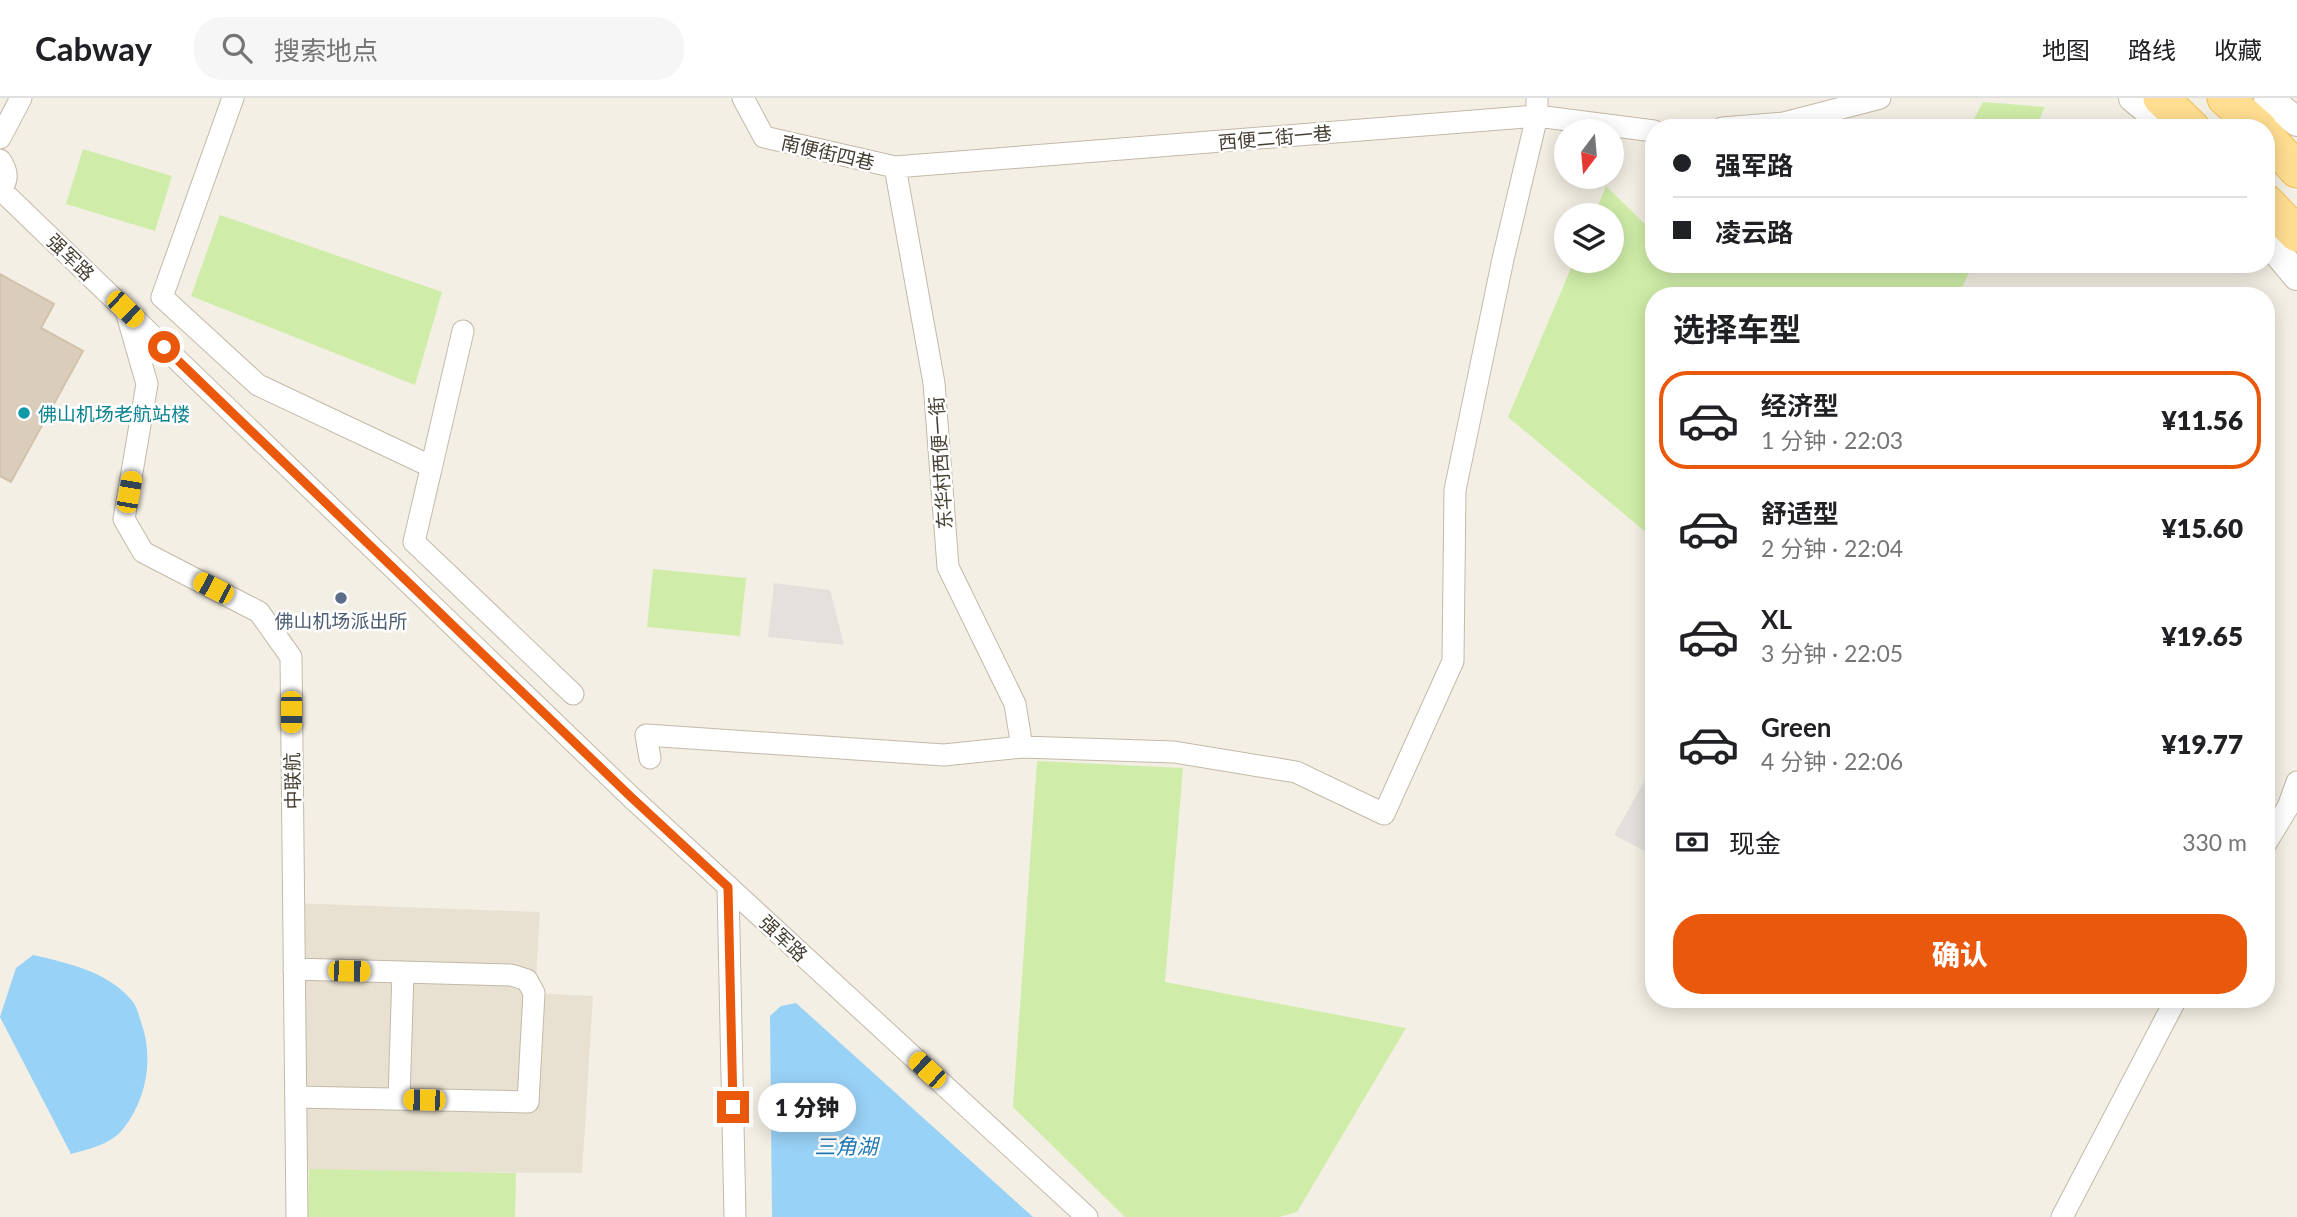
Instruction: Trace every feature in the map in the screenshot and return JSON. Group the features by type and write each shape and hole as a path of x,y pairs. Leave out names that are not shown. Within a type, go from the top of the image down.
{"main road":[{"path":"2161,98 2183,119"},
{"path":"2225,98 2249,119"},
{"path":"2275,146 2297,170"},
{"path":"2275,211 2297,234"}],"street":[{"path":"0,138 21,98"},
{"path":"233,98 162,297 258,385 430,466"},
{"name":"南便街四巷","path":"743,98 764,137 895,167"},
{"path":"1799,119 1880,98"},
{"path":"2133,98 2159,119"},
{"path":"2268,98 2297,122"},
{"path":"650,758 646,735 944,755 1022,747 1174,752 1296,772 1384,814 1454,661 1455,490 1537,107"},
{"name":"西便二街一巷","path":"895,167 1537,107 1645,129"},
{"path":"0,160 6,170 1,191"},
{"name":"东华村西便一街","path":"895,167 934,383 948,566 1015,704 1022,747"},
{"name":"强军路","path":"1,191 631,797 1087,1217"},
{"path":"2275,250 2297,276"},
{"name":"中联航","path":"125,309 147,384 124,519 144,552 259,612 291,657 297,1217"},
{"path":"463,331 414,542 573,694"},
{"path":"2275,828 2288,807 2297,782"},
{"path":"728,887 735,1217"},
{"path":"295,969 511,975 527,980 534,993 528,1102 296,1097"},
{"path":"398,1099 403,972"},
{"path":"2062,1217 2171,1008"}],"shaded area":[{"path":"774,583 830,590 844,645 768,637"},
{"path":"1645,780 1645,851 1614,835"},
{"path":"293,903 540,912 535,993 593,996 582,1173 297,1171"}],"green space":[{"path":"1983,102 2045,107 2039,119 1974,119"},
{"path":"83,149 172,176 155,231 66,204"},
{"path":"1605,189 1609,189 1623,203 1599,203"},
{"path":"1624,204 1645,224 1645,273 1969,273 1962,287 1645,287 1645,531 1508,417 1569,273 1624,273"},
{"path":"220,215 442,292 415,385 191,296"},
{"path":"653,569 746,578 740,636 647,627"},
{"path":"1037,761 1183,768 1165,982 1406,1028 1297,1212 1279,1217 1125,1217 1013,1107"},
{"path":"309,1169 516,1173 515,1217 308,1217"}],"water":[{"path":"33,955 88,970 113,983 134,1004 145,1035 146,1077 138,1105 131,1117 112,1139 71,1154 0,1017 16,968"},
{"name":"三角湖","path":"796,1003 1033,1217 772,1217 770,1016 781,1006"}],"building":[{"name":"佛山机场老航站楼","path":"0,274 54,304 41,328 83,351 11,482 0,476"}],"place":[{"name":"佛山机场老航站楼","path":"24,413"},
{"name":"佛山机场派出所","path":"341,598"}],"route":[{"path":"164,347 728,887 733,1107"}]}
